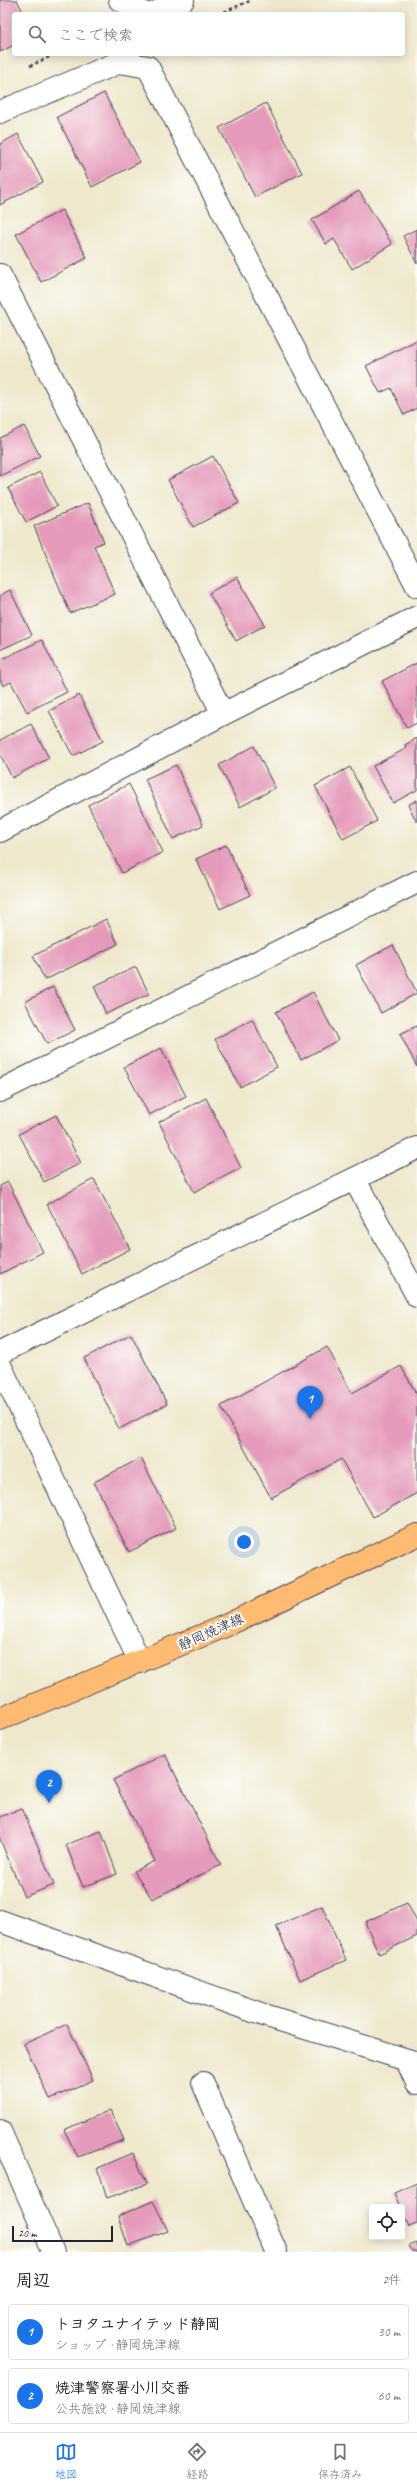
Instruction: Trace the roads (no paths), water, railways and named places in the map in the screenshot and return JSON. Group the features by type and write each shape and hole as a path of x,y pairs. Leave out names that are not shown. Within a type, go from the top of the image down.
{"main road":[{"name":"静岡焼津線","path":"0,1719 225,1626 417,1535"}],"street":[{"path":"120,0 142,12"},
{"path":"156,12 183,0"},
{"path":"0,112 120,62 148,67 417,586"},
{"path":"0,275 223,714"},
{"path":"2,826 417,617"},
{"path":"0,1091 417,882"},
{"path":"0,1353 355,1180 417,1148"},
{"path":"355,1180 417,1296"},
{"path":"0,1365 140,1662"},
{"path":"0,1921 264,2015 412,2062 417,2083"},
{"path":"203,2083 276,2252"},
{"path":"0,2131 53,2252"}],"place":[{"name":"トヨタユナイテッド静岡","path":"310,1419"},
{"name":"焼津警察署小川交番","path":"49,1803"}]}
